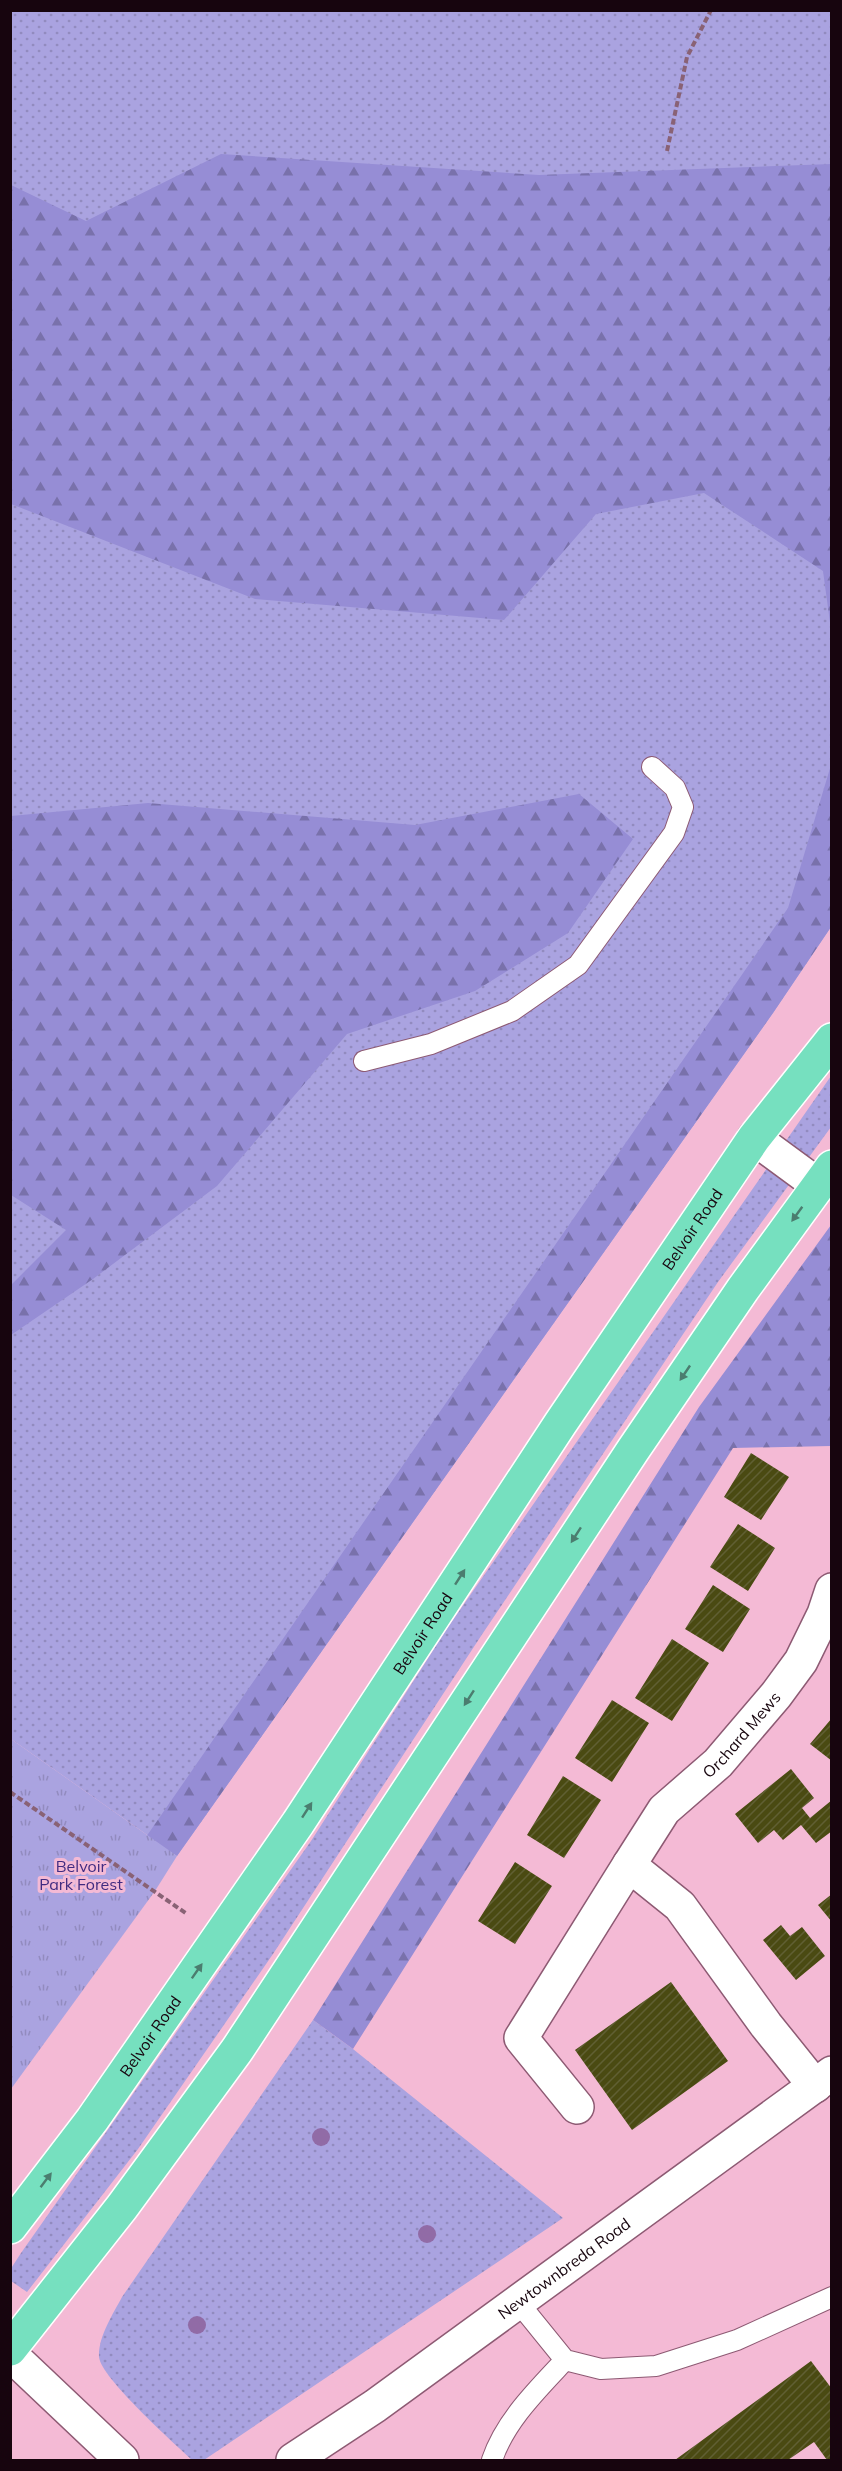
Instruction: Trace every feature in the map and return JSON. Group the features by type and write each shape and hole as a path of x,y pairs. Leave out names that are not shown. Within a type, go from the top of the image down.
{"highway":[{"name":"Belvoir Road","path":"10,2227 92,2120 291,1833 553,1434 754,1138 831,1040"},
{"path":"10,2352 122,2207 237,2050 633,1450 825,1176"}],"street":[{"path":"754,1138 825,1176"},
{"name":"Orchard Mews","path":"577,2107 521,2038 664,1810 718,1763 776,1695 801,1661 824,1614 831,1590"},
{"path":"629,1865 680,1906 766,2025 823,2080"},
{"name":"Newtownbreda Road","path":"293,2460 375,2406 823,2080"},
{"path":"10,2352 122,2460"}],"lane":[{"path":"364,1061 431,1044 512,1011 578,965 674,833 683,807 675,788 652,767"},
{"path":"518,2302 565,2360 601,2369 656,2366 737,2340 831,2297"},
{"path":"492,2460 497,2443 525,2402 565,2360"}],"path":[{"path":"667,151 687,57 711,10"},
{"path":"10,1792 187,1914"}],"green space":[{"path":"11,11 831,11 831,927 773,1013 177,1856 11,1739"},
{"path":"221,154 539,175 831,164 831,630 823,571 704,493 596,514 504,620 255,599 11,504 11,185 86,221"},
{"path":"831,765 831,927 773,1013 177,1856 146,1837 788,908"},
{"path":"579,794 633,839 568,933 475,991 347,1034 217,1186 93,1279 11,1335 11,1285 66,1230 11,1195 11,816 148,803 415,825"},
{"path":"831,1076 831,1127 718,1282 481,1636 273,1954 138,2149 27,2292 11,2281 10,2270 21,2253 311,1841 448,1627"},
{"path":"831,1225 831,1446 733,1448 353,2049 313,2020 699,1407"},
{"name":"Belvoir Park Forest","path":"11,1739 177,1856 155,1891 11,2089"},
{"path":"313,2020 353,2049 563,2218 204,2460 192,2460 112,2380 103,2367 99,2349 107,2326 122,2297"}],"building":[{"path":"751,1453 789,1477 761,1520 724,1497"},
{"path":"738,1524 775,1548 748,1591 710,1567"},
{"path":"713,1585 750,1609 723,1652 685,1629"},
{"path":"672,1639 709,1663 672,1721 635,1698"},
{"path":"612,1700 649,1723 612,1782 575,1758"},
{"path":"832,1718 832,1761 810,1744"},
{"path":"791,1769 814,1798 802,1808 810,1818 832,1800 832,1831 816,1843 801,1825 783,1840 774,1830 758,1843 735,1814"},
{"path":"563,1776 601,1800 564,1858 527,1835"},
{"path":"515,1862 552,1886 515,1944 478,1921"},
{"path":"832,1894 832,1922 818,1905"},
{"path":"781,1925 790,1936 802,1927 825,1956 796,1980 763,1940"},
{"path":"671,1982 728,2061 632,2130 575,2050"},
{"path":"811,2361 832,2389 832,2460 827,2460 814,2442 788,2460 675,2460"}]}
